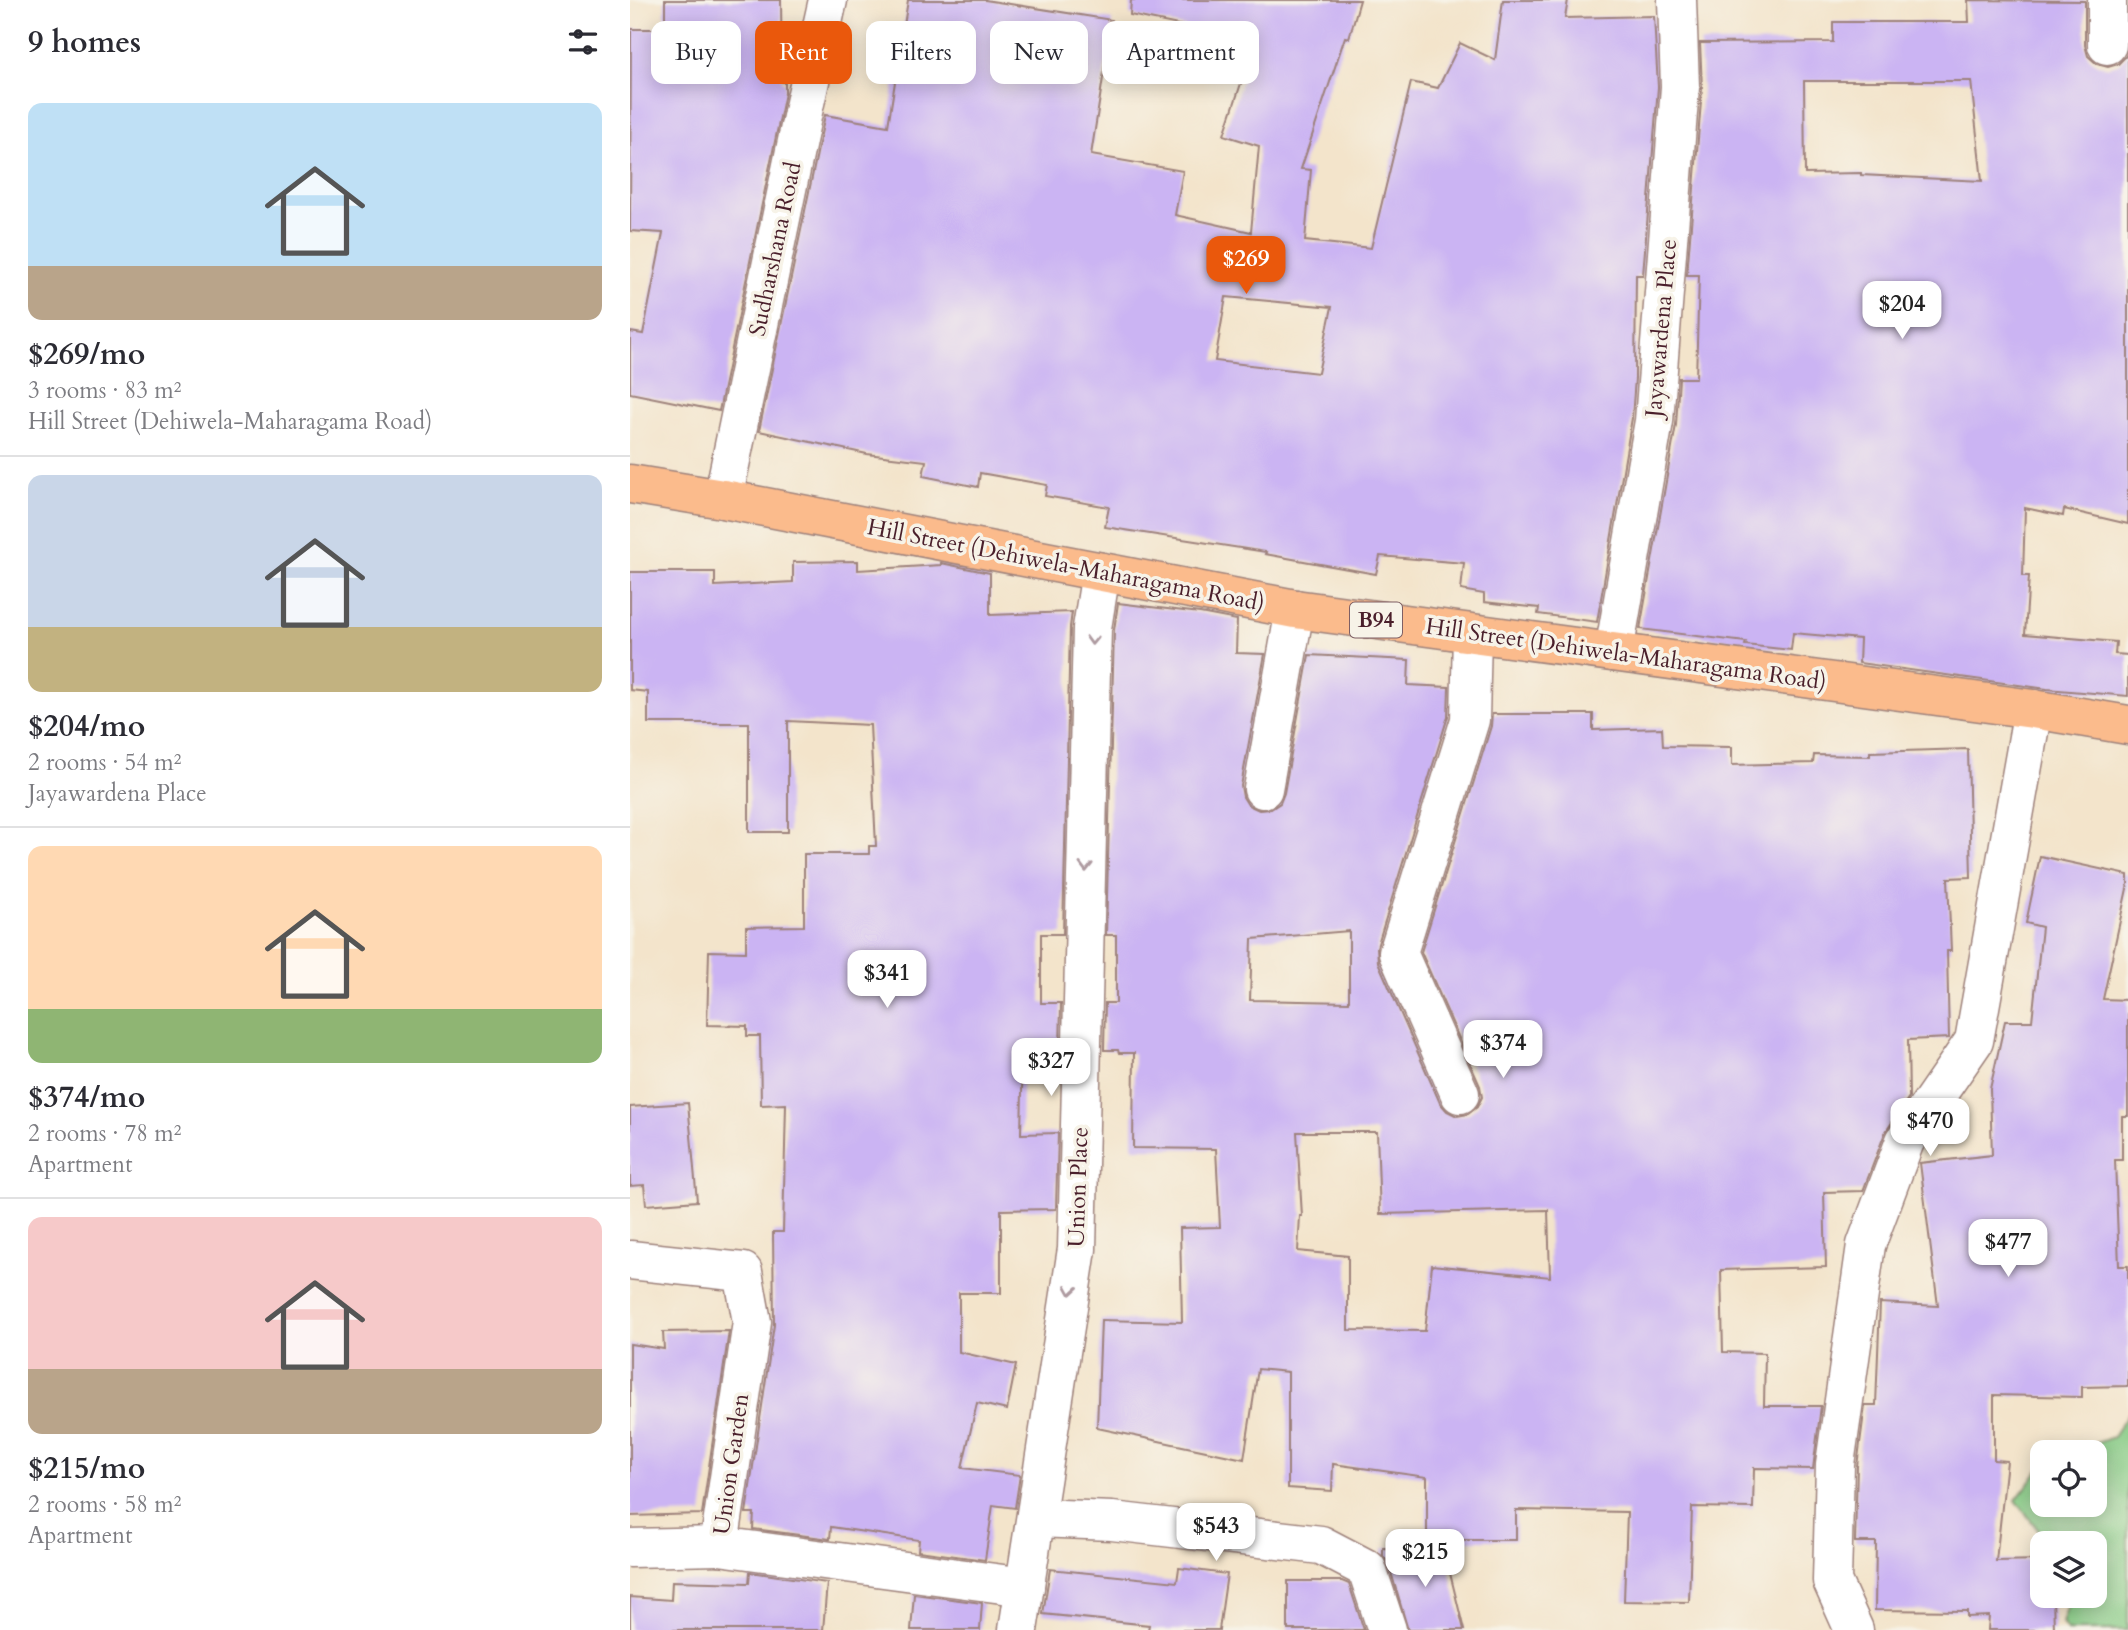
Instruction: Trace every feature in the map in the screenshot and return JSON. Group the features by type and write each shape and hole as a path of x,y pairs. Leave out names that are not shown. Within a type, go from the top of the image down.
{"main road":[{"name":"Hill Street (Dehiwela-Maharagama Road)","path":"630,484 723,499 1295,609 2034,709 2128,725"}],"street":[{"name":"Sudharshana Road","path":"723,499 828,0"},
{"name":"Jayawardena Place","path":"1614,652 1654,421 1680,87 1677,0"},
{"path":"2107,0 2107,45"},
{"name":"Union Place","path":"1018,1630 1077,1249 1092,628 1101,572"},
{"path":"1263,789 1295,609"},
{"path":"1460,1094 1398,953 1470,720 1472,634"},
{"path":"1854,1630 1832,1581 1835,1464 1866,1245 1905,1140 1974,1041 2034,709"},
{"name":"Union Garden","path":"630,1260 743,1272 752,1322 719,1546 1026,1587"},
{"path":"1036,1518 1112,1521 1321,1545 1367,1569 1387,1630"},
{"path":"630,1548 719,1546"}],"green space":[{"path":"2128,1414 2128,1630 2067,1630 2062,1623 2067,1608 2107,1608 2107,1531 2039,1531 2016,1500 2030,1482 2030,1517 2107,1517 2105,1440 2113,1437"}],"building":[{"path":"665,0 781,0 781,21 755,21 755,84 785,84 785,93 719,411 630,393 630,332 643,334 663,233 630,231 631,29 651,29 651,84 741,84 741,21 665,21"},
{"path":"908,0 985,0 1112,20 1102,21 1102,84 1091,155 1183,171 1175,215 1251,232 1259,146 1224,135 1241,84 1259,84 1259,21 1159,21 1130,15 1131,0 1360,0 1349,38 1345,37 1301,169 1311,170 1305,241 1371,248 1411,82 1438,88 1460,43 1495,60 1503,0 1568,0 1565,18 1654,16 1658,87 1643,275 1636,275 1632,418 1597,622 1538,614 1539,608 1484,602 1484,594 1461,590 1464,563 1380,556 1376,574 1265,554 1266,552 1105,527 1109,507 1045,496 1047,485 980,473 978,487 923,476 926,461 867,454 759,431 825,115 888,126 895,84 976,84 976,21 905,21","holes":["1226,297 1332,307 1318,373 1215,361"]},
{"path":"1968,0 2085,1 2085,45 2088,56 2097,64 2108,67 2118,64 2126,56 2128,49 2128,524 2064,509 2063,516 2025,508 2023,576 2029,576 2025,634 2116,642 2115,654 2128,655 2128,696 2047,689 1859,663 1860,639 1793,633 1791,650 1640,629 1676,425 1679,378 1696,378 1699,275 1687,275 1702,89 1700,43 1833,42 1833,22 1969,22","holes":["1804,81 1971,81 1982,181 1861,173 1805,174"]},
{"path":"858,561 858,570 941,563 990,573 990,615 1072,612 1063,934 1041,934 1041,1003 1061,1003 1060,1050 1023,1050 1021,1134 1058,1133 1056,1209 1001,1210 1001,1293 959,1293 959,1352 1016,1365 1007,1410 977,1403 962,1468 1020,1475 1015,1508 993,1505 985,1560 918,1551 919,1540 831,1527 830,1539 753,1529 754,1513 746,1513 774,1325 773,1232 783,1232 786,1104 761,1105 760,1036 747,1036 747,1026 707,1025 709,951 746,952 746,927 804,926 804,854 869,854 869,846 876,846 870,725 788,721 788,832 749,832 749,723 648,723 648,692 630,690 630,572 715,572 715,586 793,582 793,562"},
{"path":"1118,603 1200,613 1237,620 1236,653 1265,654 1241,786 1248,805 1259,810 1271,809 1280,803 1284,793 1309,655 1409,660 1408,685 1449,687 1448,716 1377,947 1378,962 1440,1103 1447,1111 1457,1116 1468,1114 1477,1107 1482,1097 1480,1086 1421,952 1491,726 1492,714 1593,714 1593,730 1662,728 1663,746 1732,747 1732,765 1813,763 1814,755 1870,756 1870,752 1968,749 1971,877 1948,878 1951,951 1947,951 1949,1038 1908,1040 1909,1097 1885,1133 1863,1191 1824,1192 1826,1267 1721,1270 1723,1352 1765,1353 1764,1406 1821,1406 1813,1469 1754,1468 1753,1508 1692,1507 1689,1602 1624,1601 1627,1512 1516,1510 1516,1540 1427,1540 1427,1477 1333,1464 1332,1491 1288,1488 1288,1372 1258,1369 1244,1459 1097,1428 1101,1320 1182,1322 1180,1228 1220,1227 1216,1149 1133,1148 1134,1053 1104,1050 1105,1003 1116,1003 1116,935 1106,935 1114,630","holes":["1349,931 1349,1002 1250,1000 1252,939","1297,1132 1377,1132 1380,1214 1548,1210 1550,1277 1432,1265 1425,1331 1348,1330 1348,1256 1298,1251 1302,1216"]},
{"path":"2040,856 2128,875 2103,999 2128,1000 2128,1116 2122,1116 2122,1160 2115,1160 2119,1266 2128,1266 2128,1386 2082,1387 2082,1397 1994,1395 1994,1460 2007,1461 1996,1561 2030,1560 2030,1608 2053,1608 2054,1630 1988,1630 1989,1616 1967,1617 1967,1611 1875,1610 1876,1542 1855,1542 1857,1466 1865,1405 1876,1405 1880,1303 1938,1306 1920,1163 1992,1155 1990,1089 2005,1021 2032,1021 2042,927 2026,923"},
{"path":"688,1103 697,1201 646,1205 644,1185 630,1186 630,1107"},
{"path":"729,1331 702,1514 630,1516 630,1344 664,1349 663,1332"},
{"path":"1383,1548 1444,1549 1464,1630 1408,1630 1388,1562 1383,1556"},
{"path":"1179,1568 1227,1574 1219,1630 1148,1630 1149,1625 1043,1614 1050,1569 1177,1582"},
{"path":"750,1572 827,1583 823,1630 630,1630 630,1597 671,1600 672,1581 749,1583"},
{"path":"1288,1581 1342,1581 1349,1584 1364,1630 1288,1630"},
{"path":"914,1594 982,1603 980,1630 911,1630"}]}
